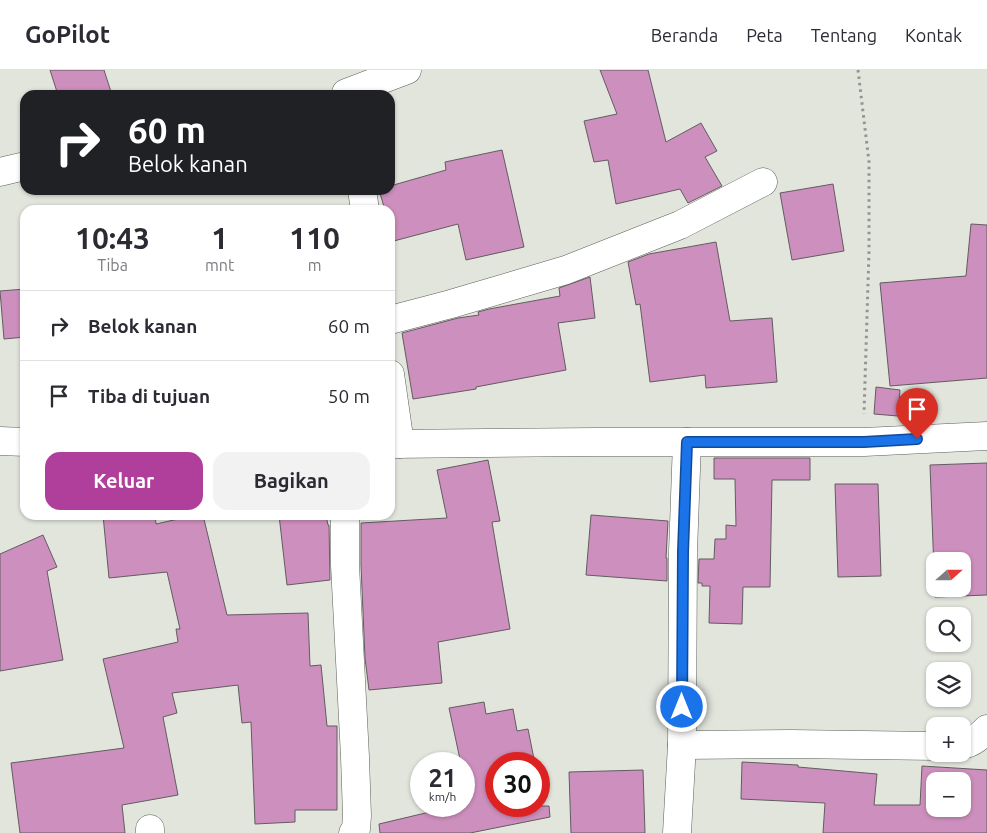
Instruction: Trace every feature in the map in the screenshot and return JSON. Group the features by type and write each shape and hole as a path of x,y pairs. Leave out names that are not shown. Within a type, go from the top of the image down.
{"street":[{"path":"353,90 407,70"},
{"path":"0,172 20,167"},
{"path":"395,319 566,270 680,225 763,182"},
{"path":"395,444 864,442 987,436"},
{"path":"0,441 20,442"},
{"path":"677,833 682,745 683,552 687,442"},
{"path":"345,520 345,565 356,757 357,816 354,833"},
{"path":"971,742 978,738 987,728"},
{"path":"682,745 926,746"}],"path":[{"path":"858,70 869,162 869,251 864,442"}],"building":[{"path":"50,70 104,70 110,90 56,90"},
{"path":"600,70 648,70 666,142 701,123 717,151 705,157 722,186 688,203 680,189 616,204 608,160 594,162 584,121 617,114"},
{"path":"502,150 524,247 466,260 458,224 395,241 395,205 384,205 380,195 395,195 395,185 446,170 445,162"},
{"path":"833,184 844,251 792,260 780,193"},
{"path":"971,224 987,225 987,378 890,386 880,283 966,276"},
{"path":"716,242 730,321 772,318 777,382 706,388 705,375 650,382 640,304 636,305 628,262 649,254"},
{"path":"590,277 595,318 558,323 566,370 476,387 476,389 413,399 402,333 458,318 479,315 478,312 489,309 560,296 559,288"},
{"path":"20,289 20,337 4,339 0,291"},
{"path":"876,387 900,390 898,416 874,414"},
{"path":"714,458 810,458 810,480 772,480 770,587 743,587 742,624 709,623 710,586 702,586 702,583 698,583 699,559 714,559 715,539 726,539 726,525 736,526 735,479 714,479"},
{"path":"488,460 500,521 492,522 510,629 438,642 442,683 369,690 365,658 361,523 447,518 437,470"},
{"path":"987,463 987,595 971,596 971,552 933,552 930,465"},
{"path":"835,484 878,484 881,576 838,577"},
{"path":"591,515 668,521 667,581 586,575"},
{"path":"103,520 156,520 156,524 174,520 204,520 227,615 308,613 310,666 321,665 327,726 337,726 337,810 295,810 295,822 255,824 251,722 242,723 238,685 172,693 177,713 163,717 178,795 122,805 125,833 20,833 11,763 124,748 103,659 178,642 176,629 180,629 167,572 109,578"},
{"path":"280,520 327,520 329,525 330,580 287,585"},
{"path":"43,535 57,567 47,571 63,660 0,671 0,554"},
{"path":"484,702 486,714 513,709 517,731 528,729 533,752 485,752 485,817 550,817 470,833 380,833 379,824 410,817 475,817 475,752 458,752 449,708"},
{"path":"742,762 798,765 798,767 877,774 874,805 920,805 922,766 987,770 987,833 823,833 825,803 741,799"},
{"path":"643,770 645,833 571,833 569,772"}],"route":[{"path":"682,707 683,552 687,442 864,442 917,439"}]}
